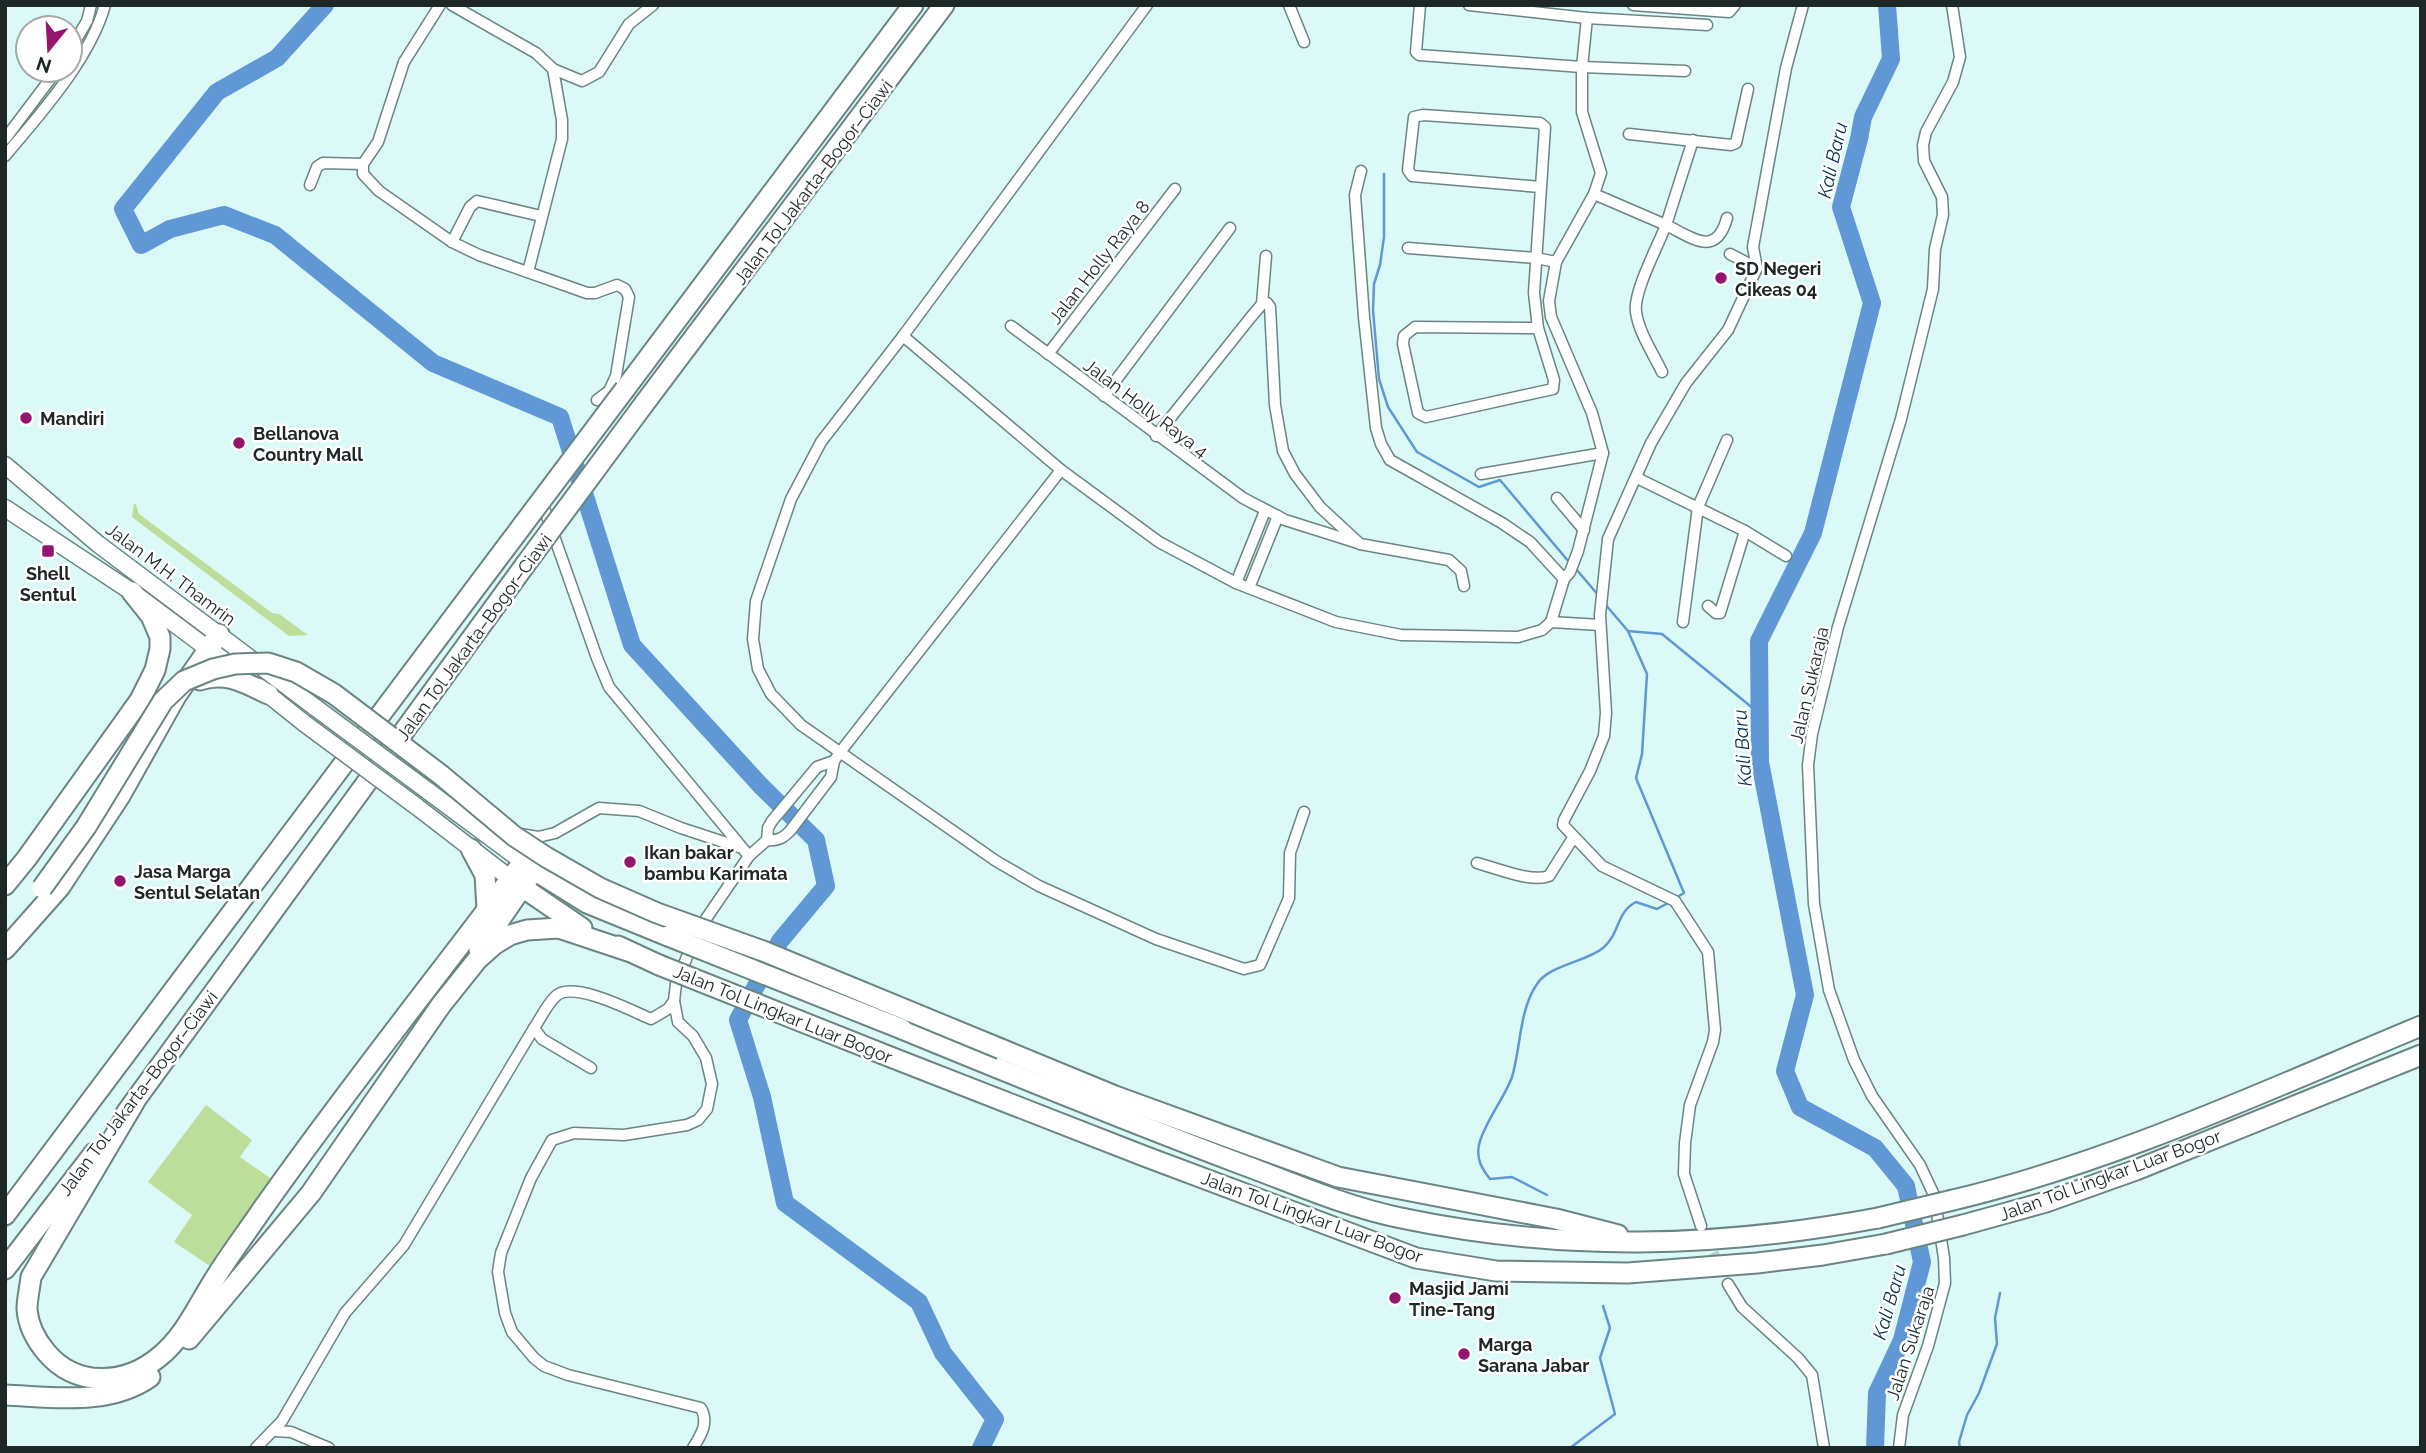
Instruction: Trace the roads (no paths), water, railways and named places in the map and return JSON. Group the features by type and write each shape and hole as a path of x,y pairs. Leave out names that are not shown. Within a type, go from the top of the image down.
{"highway":[{"name":"Jalan Tol Jakarta–Bogor–Ciawi","path":"5,1216 913,5"},
{"name":"Jalan Tol Jakarta–Bogor–Ciawi","path":"5,1269 134,1103 644,404 944,5"},
{"path":"5,885 140,700 155,670 160,637 151,616 132,592"},
{"path":"5,949 61,887 120,796 176,696 213,642"},
{"path":"5,931 42,888 86,827 163,701 184,681 213,669 235,664 268,663 296,672 334,694 441,775 514,836 546,857 600,888 657,913 763,951 1115,1096 1338,1177 1556,1219 1646,1242"},
{"path":"176,696 198,680 219,676 231,677 268,694"},
{"path":"471,849 485,875 487,909"},
{"path":"5,1395 83,1398 105,1396 144,1381 178,1352 311,1194 441,1005 529,866"},
{"name":"Jalan Tol Lingkar Luar Bogor","path":"529,866 587,903 1149,1130 1325,1195 1398,1218 1469,1230 1572,1242 1680,1242 1754,1237 1878,1218 1954,1200 2025,1181 2087,1160 2421,1026"},
{"path":"134,1103 31,1277 27,1309 38,1343 52,1359 70,1372 98,1379 113,1379 138,1372 178,1339 215,1278 260,1213 487,909 516,883"},
{"name":"Jalan Tol Lingkar Luar Bogor","path":"516,883 573,923 628,951 893,1058 1416,1258 1496,1271 1628,1273 1757,1263 1886,1244 2046,1202 2136,1170 2421,1055"},
{"path":"441,1005 477,960 510,934 559,928 628,951"},
{"path":"5,1196 40,1170"}],"main road":[{"name":"Jalan M.H. Thamrin","path":"5,465 213,642 268,694 516,883"},
{"name":"Jalan M.H. Thamrin","path":"5,508 316,708 529,866"}],"street":[{"path":"84,26 91,5"},
{"path":"5,156 66,79 98,29 105,5"},
{"path":"440,5 404,62 378,142 363,164 363,174 379,191 452,242 587,293 617,285 625,289 628,297 616,376 609,391 597,400"},
{"path":"452,5 536,53 553,69 582,81 599,72 629,24 653,5"},
{"path":"1147,5 903,336 821,442 791,499 756,601 752,639 758,669 771,694 801,724 996,861 1040,886 1156,939 1244,969 1260,965 1289,898 1290,853 1304,812"},
{"path":"1289,5 1304,42"},
{"path":"1420,5 1416,52 1419,55 1582,67 1685,71"},
{"path":"1468,5 1587,18 1707,25"},
{"path":"1633,5 1729,12 1735,5"},
{"path":"1701,1226 1688,1191 1685,1143 1690,1105 1715,1030 1708,952 1672,899 1602,866 1563,825 1604,736 1606,713 1600,620 1608,539 1651,443 1686,383 1728,330 1756,268 1753,247 1786,68 1803,5"},
{"name":"Jalan Sukaraja","path":"1899,1448 1903,1415 1928,1346 1945,1283 1944,1258 1934,1195 1920,1165 1872,1096 1854,1060 1829,990 1814,904 1808,765 1812,734 1838,628 1901,419 1933,289 1935,250 1943,215 1942,197 1924,161 1923,145 1926,132 1953,82 1960,57 1952,5"},
{"path":"903,336 1060,470 1159,542 1236,583 1336,622 1401,635 1518,636 1542,630 1551,622 1577,551 1603,453 1592,413 1551,317 1549,300 1556,262 1594,194 1601,173 1582,112 1582,67 1587,18"},
{"path":"528,272 562,139 562,120 553,69"},
{"path":"5,139 46,84"},
{"path":"1629,134 1731,145 1736,143 1748,89"},
{"path":"1538,328 1415,327 1404,336 1403,344 1418,412 1426,416 1553,389 1554,380 1538,328 1534,293 1545,127 1540,123 1423,115 1414,117 1408,170 1412,176 1540,187"},
{"path":"1662,372 1639,324 1635,302 1637,291 1666,225 1693,140"},
{"path":"310,185 317,167 323,163 363,164"},
{"path":"1361,171 1355,195 1364,317 1376,428 1385,453 1390,460 1502,523 1530,542 1567,575"},
{"name":"Jalan Holly Raya 8","path":"1048,354 1175,189"},
{"path":"1594,194 1700,241 1717,239 1723,233 1727,218"},
{"path":"452,242 470,207 477,201 541,216"},
{"path":"1104,396 1230,228"},
{"path":"1408,248 1556,262"},
{"path":"1730,254 1756,268"},
{"path":"1156,436 1262,304 1266,256"},
{"path":"1262,304 1267,303 1270,307 1275,405 1283,451 1295,474 1320,507 1360,544"},
{"name":"Jalan Holly Raya 4","path":"1011,326 1220,483 1265,511 1360,544 1449,561 1461,571 1464,586"},
{"path":"1683,622 1698,507 1727,440"},
{"path":"1480,474 1603,453"},
{"path":"767,839 775,841 790,831 828,782 834,761 841,751 1060,470"},
{"path":"1637,478 1745,531 1786,556"},
{"path":"534,498 543,505 597,659 610,687 749,856"},
{"path":"1557,498 1584,530"},
{"path":"1236,583 1265,511"},
{"path":"1249,588 1278,516"},
{"path":"1708,607 1720,613 1745,531"},
{"path":"1551,622 1600,620"},
{"path":"693,1448 702,1434 706,1417 701,1408 568,1375 544,1366 534,1358 512,1332 505,1313 498,1272 501,1254 531,1178 552,1140 574,1133 624,1135 687,1125 698,1120 707,1109 712,1084 706,1058 694,1036 678,1023 674,1000 676,984 697,932 749,856 767,839 768,828 775,818 817,767 834,761"},
{"path":"501,846 516,834 538,837 555,834 599,808 639,811 740,848"},
{"path":"1477,863 1535,878 1546,878 1573,838"},
{"path":"256,1448 282,1421 345,1313 404,1245 557,994 570,989 599,997 651,1018 668,1009 674,1000"},
{"path":"534,1028 542,1039 590,1068"},
{"path":"1728,1284 1741,1307 1798,1357 1812,1375 1824,1448"},
{"path":"274,1431 291,1432 329,1448"}],"waterway":[{"path":"325,5 277,58 217,92 123,209 141,245 170,229 224,215 275,235 433,363 560,417 632,645 761,786 816,840 826,886 780,941 738,1020 762,1097 785,1203 919,1302 943,1353 995,1419 981,1448"},
{"name":"Kali Baru","path":"1875,1448 1877,1393 1902,1340 1922,1262 1906,1186 1875,1148 1800,1107 1785,1071 1805,995 1760,762 1759,641 1813,533 1872,303 1841,207 1863,117 1891,59 1887,5"},
{"path":"1384,174 1384,237 1374,284 1373,310 1379,379 1388,407 1417,452 1479,487 1500,480 1569,562"},
{"path":"1576,569 1599,596"},
{"path":"1605,604 1628,631 1662,634 1760,714"},
{"path":"1628,631 1647,674 1642,754 1636,778 1684,893 1679,896"},
{"path":"1547,1195 1512,1177 1490,1179 1482,1168 1478,1155 1485,1129 1512,1077 1531,994 1550,972 1603,948 1613,936 1625,911 1636,902 1657,909 1670,902"},
{"path":"1960,1448 1959,1442 1967,1415 1979,1393 1997,1344 1995,1318 2000,1293"},
{"path":"1570,1448 1615,1414 1600,1358 1610,1328 1603,1306"}],"tunnel":[{"path":"1707,1239 1728,1284"}],"place":[{"name":"SD Negeri Cikeas 04","path":"1721,278"},
{"name":"Mandiri","path":"26,418"},
{"name":"Bellanova Country Mall","path":"239,443"},
{"name":"Shell Sentul","path":"48,551"},
{"name":"Ikan bakar bambu Karimata","path":"630,862"},
{"name":"Jasa Marga Sentul Selatan","path":"120,881"},
{"name":"Masjid Jami Tine-Tang","path":"1395,1298"},
{"name":"Marga Sarana Jabar","path":"1464,1354"}]}
